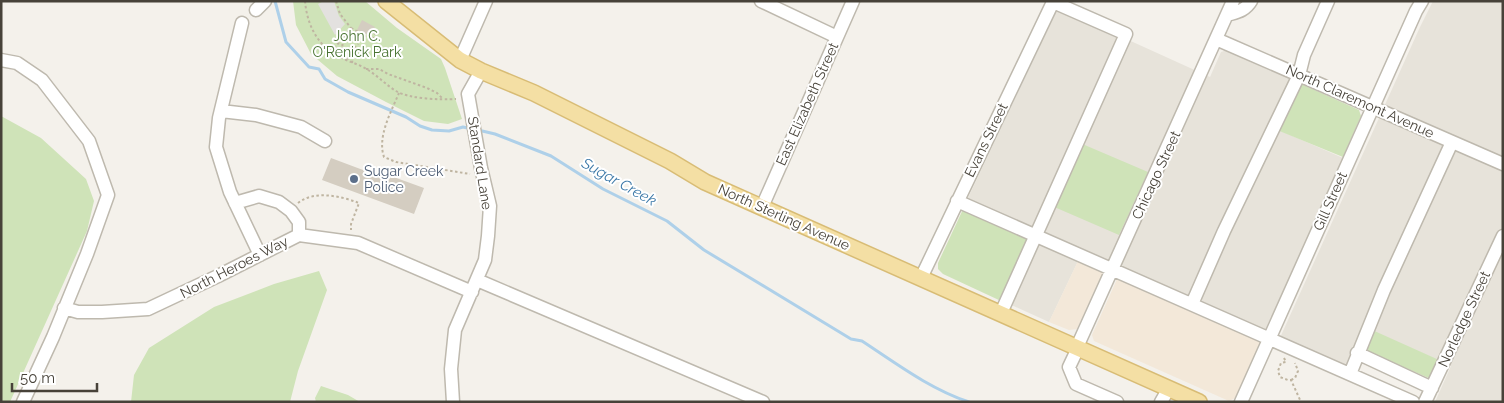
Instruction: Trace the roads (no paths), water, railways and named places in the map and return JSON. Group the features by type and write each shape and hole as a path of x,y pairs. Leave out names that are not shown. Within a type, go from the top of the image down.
{"main road":[{"name":"North Sterling Avenue","path":"389,2 460,60 534,93 670,161 705,182 1199,402"}],"street":[{"path":"460,60 486,1"},
{"path":"761,1 837,36"},
{"name":"East Elizabeth Street","path":"762,207 853,1"},
{"name":"Chicago Street","path":"1117,402 1076,384 1069,367 1233,1"},
{"path":"1227,15 1242,11 1248,6 1250,1"},
{"path":"1192,304 1224,231 1299,75 1304,55 1328,1"},
{"name":"Gill Street","path":"1241,402 1372,107 1422,1"},
{"path":"1001,313 1126,34 1053,2"},
{"name":"Evans Street","path":"920,278 1053,2"},
{"path":"242,23 221,111 216,147 235,203 260,255"},
{"name":"North Claremont Avenue","path":"1216,39 1503,164"},
{"path":"1,60 18,63 42,80 89,141 108,195 87,254 23,402"},
{"name":"Standard Lane","path":"453,402 451,369 455,330 485,260 490,206 476,171 471,105 468,94 481,71"},
{"path":"221,111 256,115 300,127 325,141"},
{"path":"1350,374 1357,353 1452,142"},
{"path":"235,203 259,196 279,202 299,222 299,235"},
{"path":"957,201 1413,402"},
{"name":"North Heroes Way","path":"64,308 78,312 148,310 299,235 358,243 472,292"},
{"name":"Norledge Street","path":"1425,402 1503,236"},
{"path":"477,280 763,402"},
{"path":"1357,353 1432,388"},
{"path":"1161,402 1169,388"}],"waterway":[{"name":"Sugar Creek","path":"275,1 286,42 309,67 319,69 325,79 348,92 406,117 420,126 432,130 449,131 463,127 472,129"},
{"name":"Sugar Creek","path":"478,130 495,134 551,156 603,189 667,221 704,250 851,339 862,341 927,383 969,402"}],"place":[{"name":"Sugar Creek Police","path":"354,179"}],"park label":[{"name":"John C. O'Renick Park","path":"357,44"}]}
